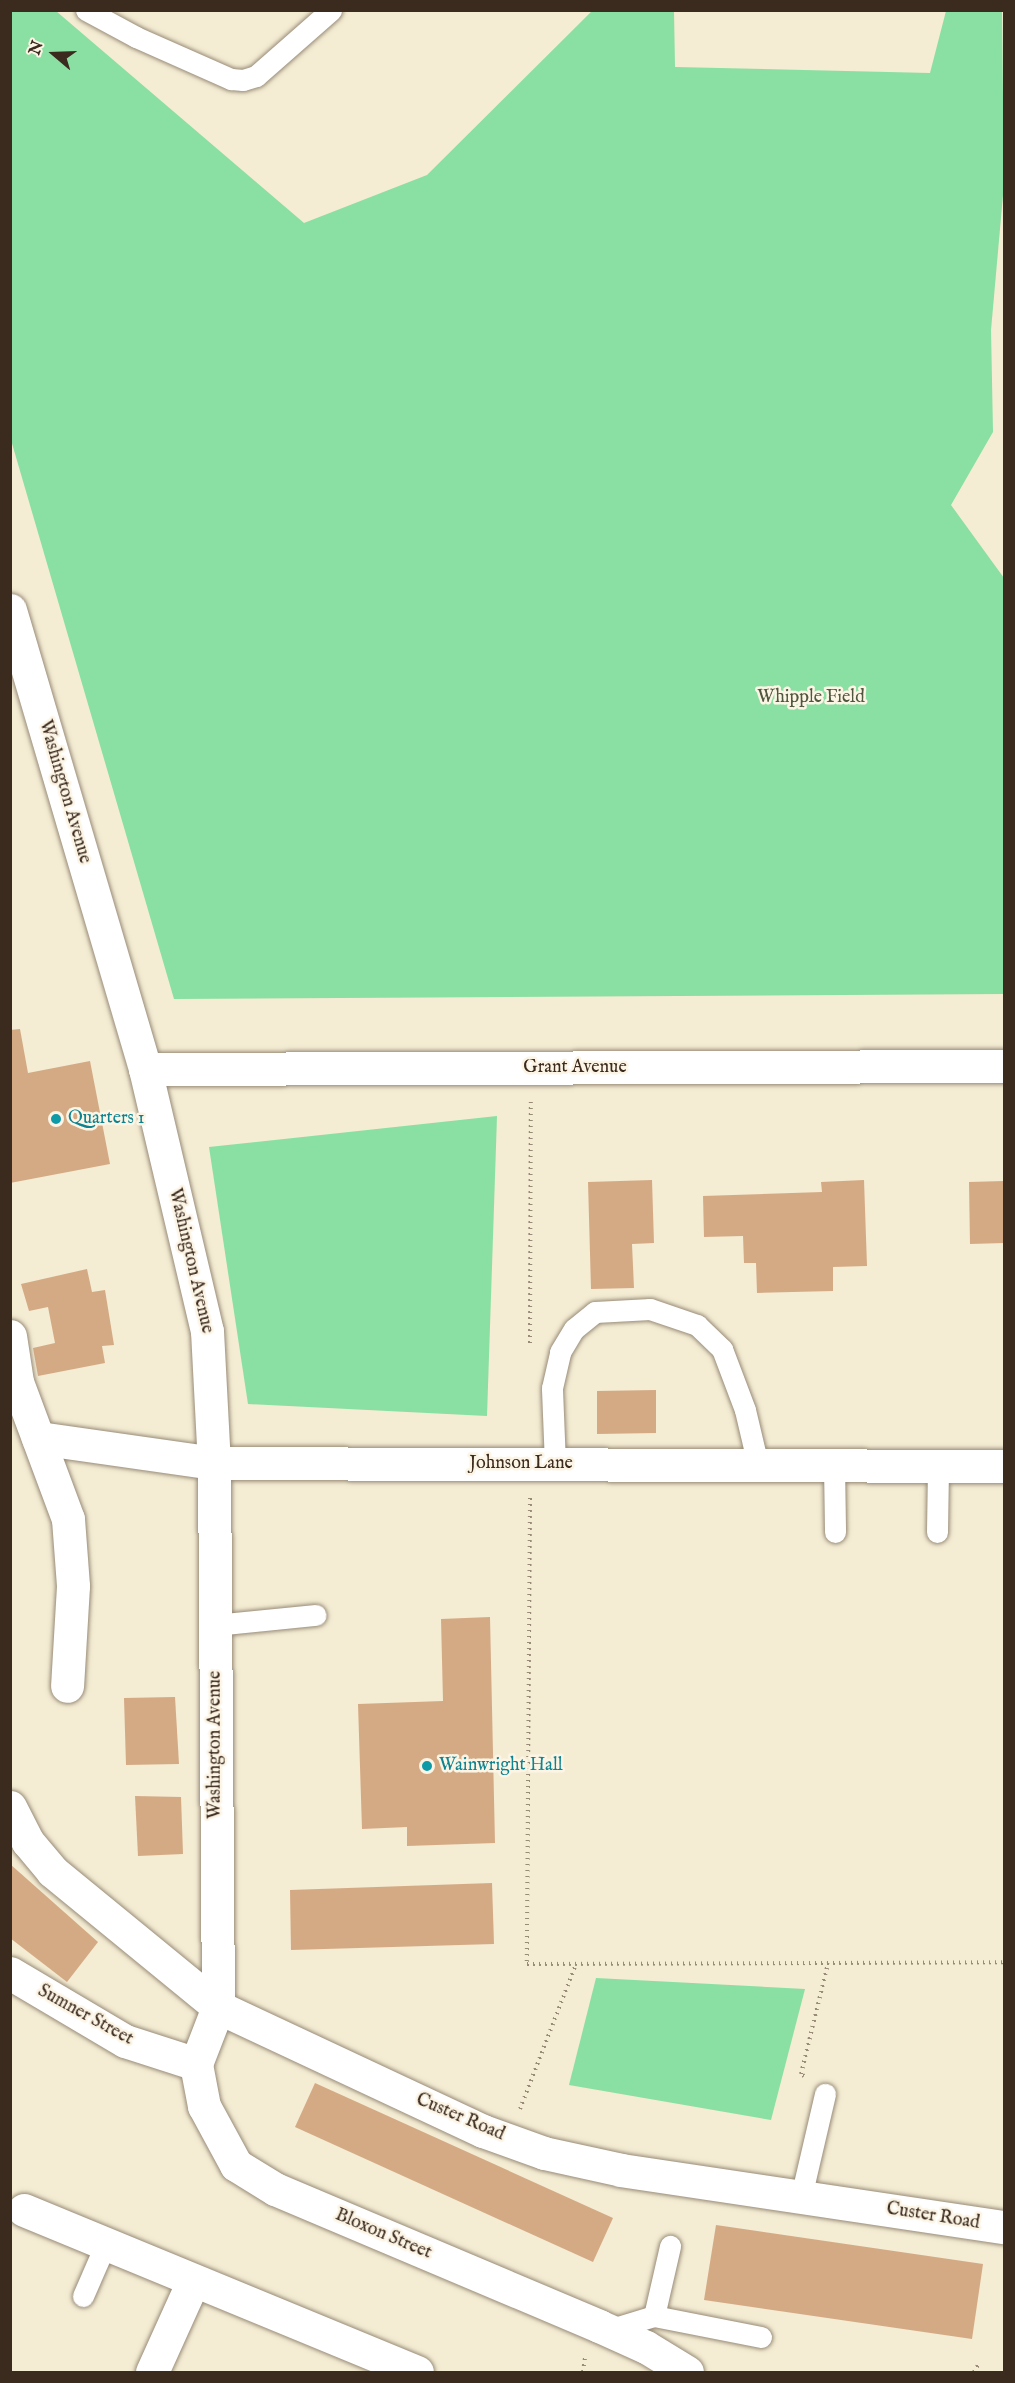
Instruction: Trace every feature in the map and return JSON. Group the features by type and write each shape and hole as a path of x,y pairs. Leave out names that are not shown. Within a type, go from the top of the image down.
{"street":[{"name":"Washington Avenue","path":"10,610 145,1069 207,1331 214,1463 218,2007"},
{"name":"Grant Avenue","path":"145,1069 1005,1066"},
{"path":"10,1336 17,1382 68,1519 73,1586 67,1686"},
{"name":"Johnson Lane","path":"38,1438 214,1463 1005,1466"},
{"name":"Custer Road","path":"10,1807 28,1842 52,1871 218,2007 508,2140 544,2152 621,2169 1005,2227"},
{"name":"Sumner Street","path":"10,1973 125,2041 196,2064"},
{"path":"196,2064 218,2007"},
{"name":"Bloxon Street","path":"196,2064 204,2106 236,2165 275,2189 646,2347 687,2373"},
{"path":"17,2207 417,2373"},
{"path":"152,2373 193,2281"}],"lane":[{"path":"86,10 210,70 243,80 256,76 331,10"},
{"path":"542,1464 552,1388 560,1352 574,1329 595,1312 650,1309 697,1325 722,1349 745,1410 758,1465"},
{"path":"834,1465 835,1532"},
{"path":"937,1532 938,1465"},
{"path":"215,1625 316,1615"},
{"path":"801,2197 825,2094"},
{"path":"83,2296 106,2243"},
{"path":"654,2316 670,2246"},
{"path":"608,2330 654,2316 761,2337"}],"path":[{"path":"530,1347 532,1068"},
{"path":"542,1464 527,1964 1005,1962"},
{"path":"825,2094 801,2074 828,1963"},
{"path":"508,2140 576,1964"},
{"path":"974,2373 978,2365"}],"green space":[{"name":"Whipple Field","path":"11,10 56,11 304,223 427,175 592,11 674,11 675,67 930,73 946,11 1002,11 1004,184 991,330 993,432 951,505 1004,578 1004,994 174,999 11,440"},
{"path":"497,1116 487,1416 248,1404 209,1147"},
{"path":"596,1978 805,1989 771,2120 569,2085"}],"building":[{"name":"Quarters 1","path":"20,1029 28,1073 90,1061 110,1164 10,1183 10,1030"},
{"path":"652,1180 654,1243 632,1244 634,1288 591,1289 588,1182"},
{"path":"864,1180 867,1266 833,1267 833,1291 757,1293 756,1263 744,1263 743,1236 704,1237 703,1196 822,1192 821,1182"},
{"path":"1004,1181 1004,1243 970,1244 969,1182"},
{"path":"87,1269 92,1292 105,1290 114,1345 102,1346 105,1363 38,1376 33,1348 55,1343 48,1307 29,1311 21,1284"},
{"path":"656,1390 656,1433 597,1434 597,1391"},
{"name":"Wainwright Hall","path":"490,1617 495,1843 407,1846 407,1827 362,1829 358,1704 443,1701 441,1619"},
{"path":"175,1697 179,1764 126,1765 124,1698"},
{"path":"135,1796 181,1797 183,1854 138,1856"},
{"path":"10,1864 98,1942 67,1982 10,1938"},
{"path":"492,1883 494,1944 291,1950 290,1890"},
{"path":"315,2083 613,2218 593,2262 295,2127"},
{"path":"716,2225 983,2264 972,2339 704,2300"}],"place":[{"name":"Quarters 1","path":"56,1119"},
{"name":"Wainwright Hall","path":"427,1766"}]}
